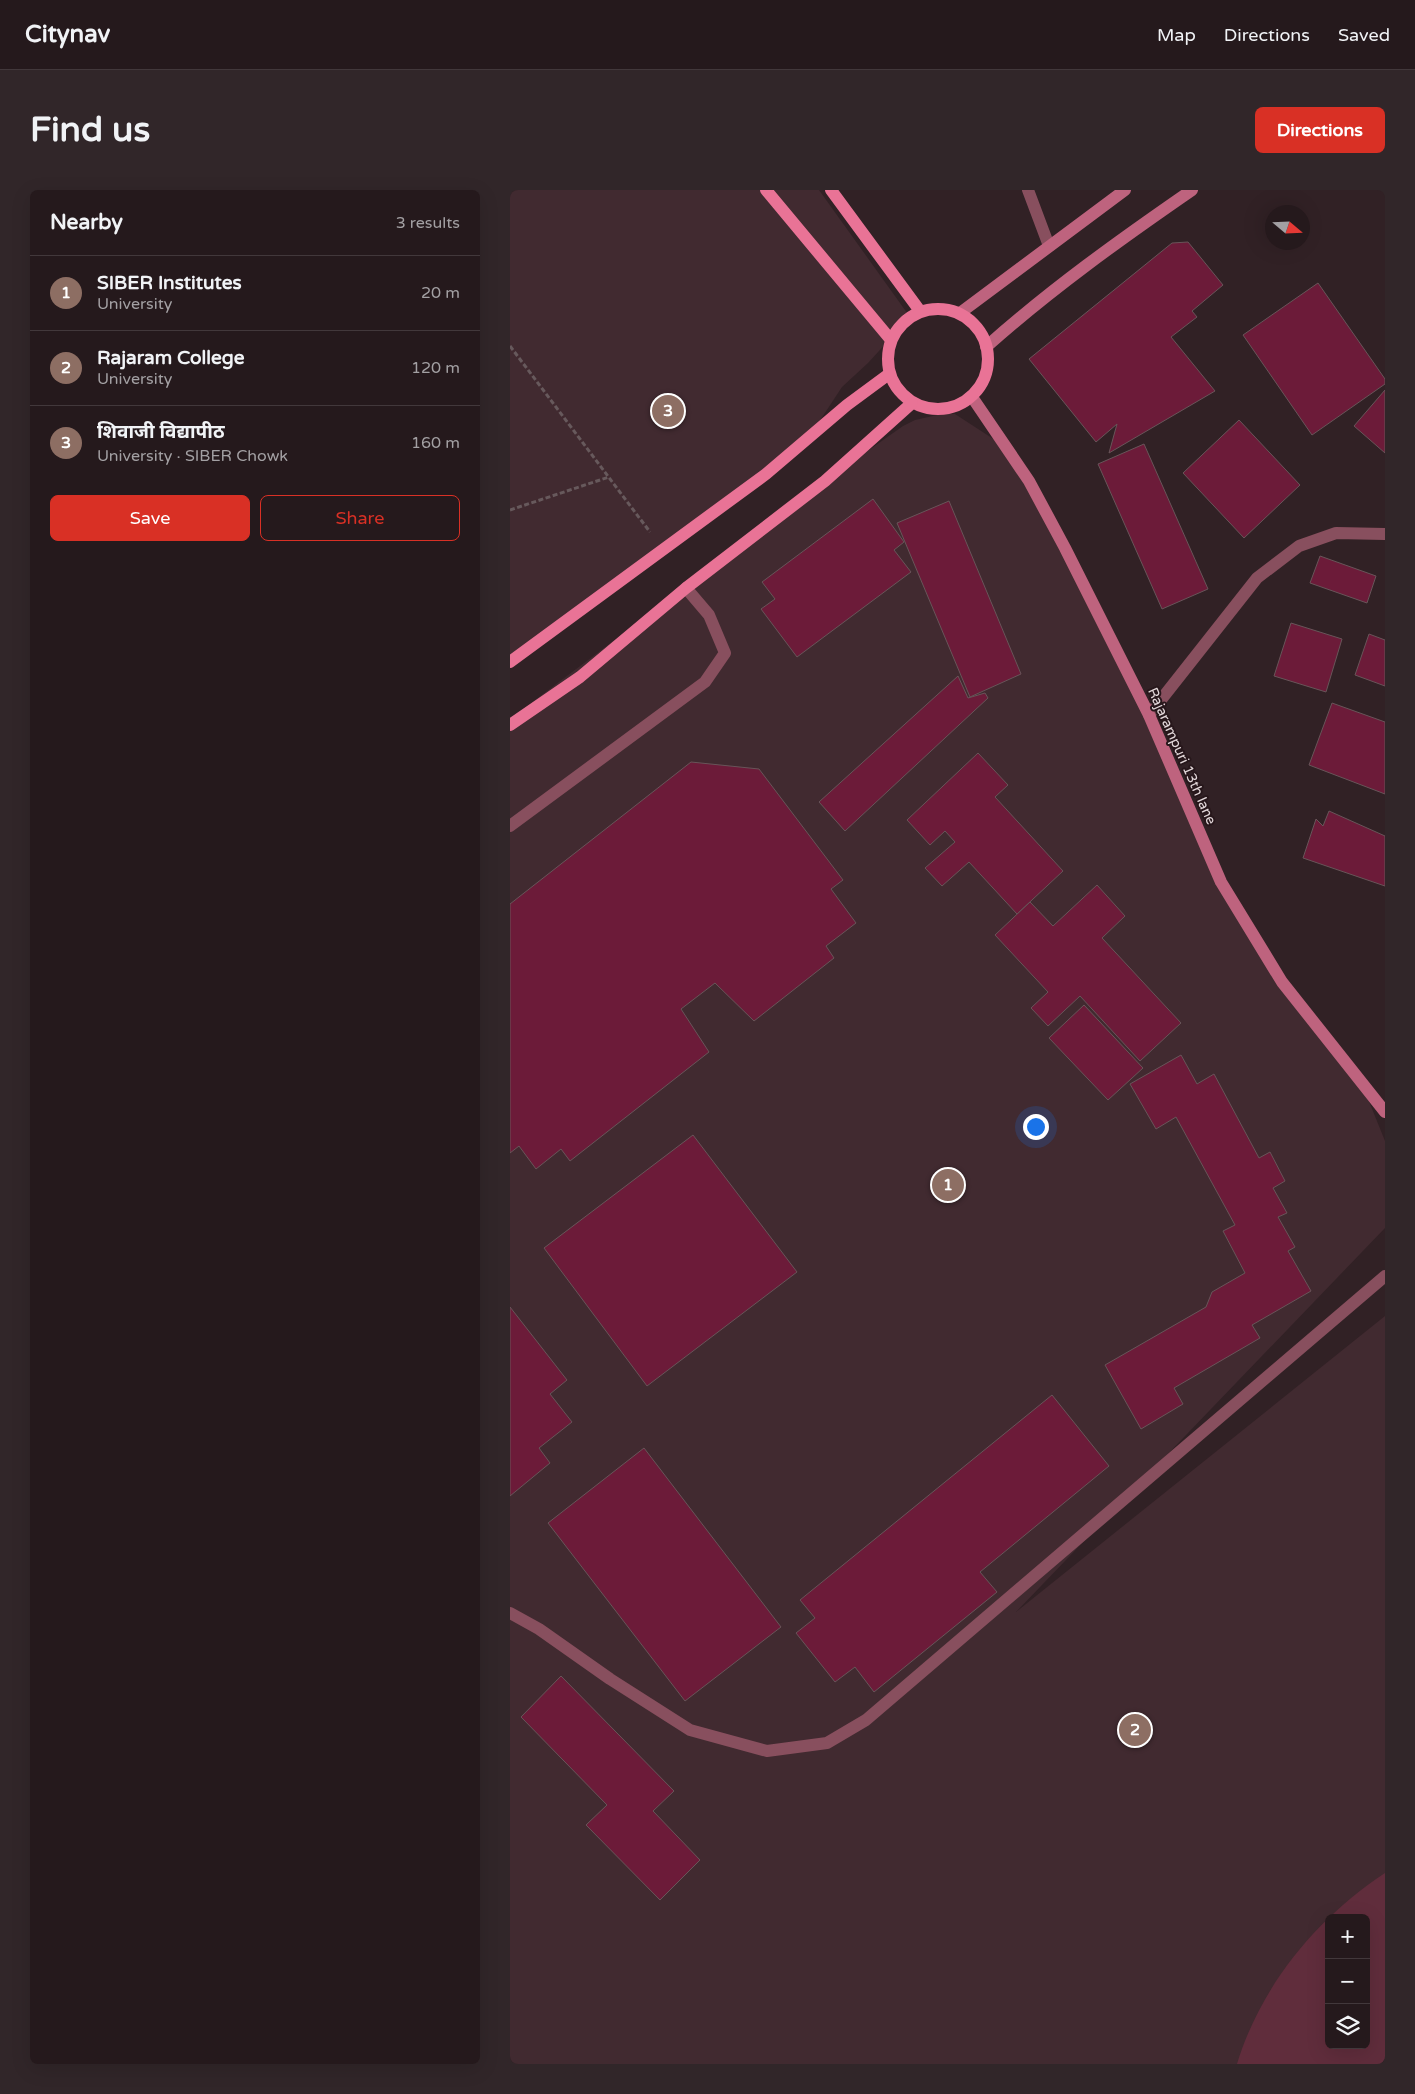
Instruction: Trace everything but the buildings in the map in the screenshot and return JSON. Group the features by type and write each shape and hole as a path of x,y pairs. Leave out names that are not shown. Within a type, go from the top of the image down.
{"main road":[{"path":"766,190 891,340"},
{"path":"830,190 920,311"},
{"path":"935,308 948,309 960,313 981,334 986,347 985,377 972,397 960,406 938,410 924,408 912,403 894,385 886,360 891,340 900,325 920,311 935,308"},
{"path":"510,662 766,474 847,405 889,374"},
{"path":"510,724 580,676 686,588 825,481 912,403"}],"street":[{"path":"1028,190 1049,246"},
{"path":"960,313 1125,190"},
{"path":"986,347 1038,302 1138,227 1192,190"},
{"name":"Rajarampuri 13th lane","path":"972,397 1029,481 1078,572 1149,715 1221,882 1282,982 1385,1112"},
{"path":"1149,715 1257,578 1299,546 1336,532 1385,534"},
{"path":"510,826 705,682 725,653 709,615 686,588"},
{"path":"510,1613 539,1630 610,1679 690,1730 767,1751 827,1743 866,1720 1385,1276"}],"path":[{"path":"510,346 664,550"},
{"path":"510,510 609,477"}],"shaded area":[{"path":"510,190 819,190 910,317 868,363 842,387 811,434 510,663"},
{"path":"946,413 955,414 1015,453 1065,548 1221,882 1268,958 1362,1084 1385,1141 1385,1228 1016,1612 1385,1316 1385,2064 510,2064 510,719 825,481 903,426 915,420"},
{"path":"1385,1873 1385,2064 1237,2064 1247,2035 1276,1981 1294,1956 1325,1922 1325,2049 1370,2049 1370,1914 1334,1914 1360,1891"}],"place":[{"name":"शिवाजी विद्यापीठ","path":"668,411"},
{"name":"SIBER Institutes","path":"948,1185"},
{"name":"Rajaram College","path":"1135,1730"}]}
